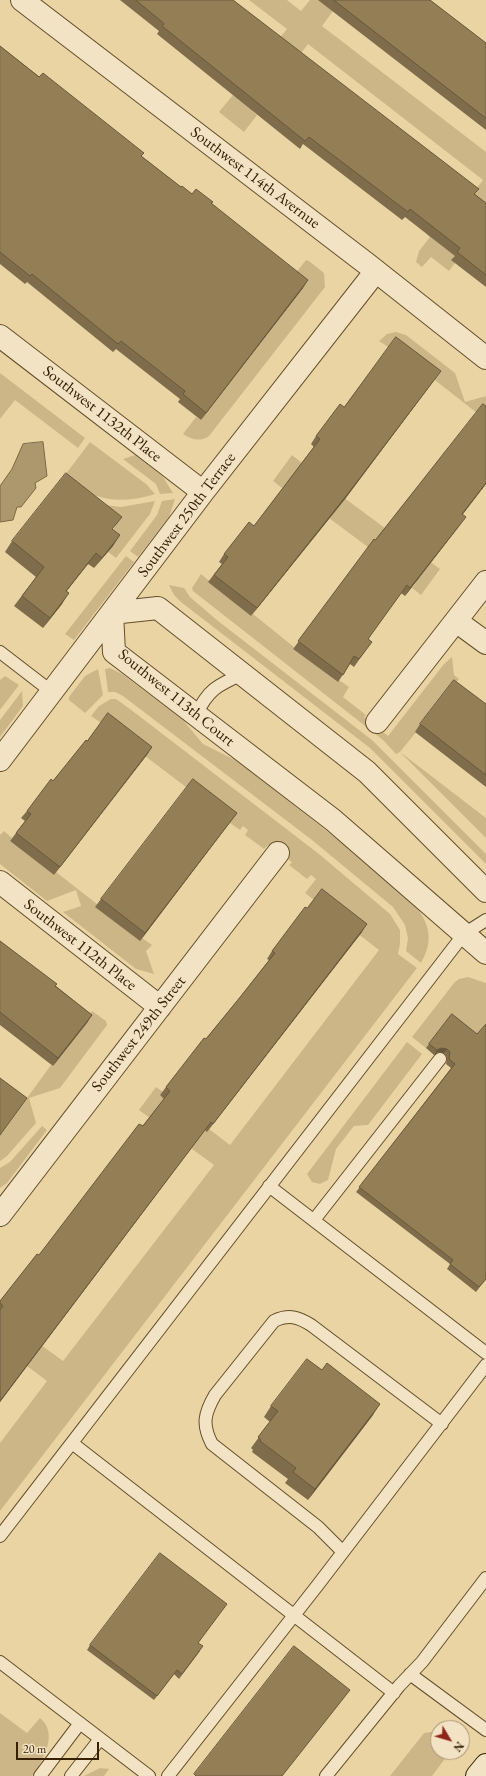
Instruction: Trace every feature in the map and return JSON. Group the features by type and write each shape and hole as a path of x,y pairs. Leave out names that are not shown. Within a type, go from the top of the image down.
{"street":[{"name":"Southwest 114th Avernue","path":"22,0 376,271 486,358"},
{"name":"Southwest 250th Terrace","path":"0,760 203,492 376,271"},
{"name":"Southwest 1132th Place","path":"0,336 203,492"},
{"path":"377,722 486,582"},
{"path":"112,613 158,608 382,785 486,891"},
{"name":"Southwest 113th Court","path":"112,613 114,652 338,825 486,953"},
{"path":"456,621 486,643"},
{"name":"Southwest 249th Street","path":"0,1215 278,853"},
{"name":"Southwest 112th Place","path":"0,882 160,1007"},
{"path":"477,1776 486,1764"}],"lane":[{"path":"0,652 52,692"},
{"path":"196,715 206,696 213,689 243,674"},
{"path":"0,1536 464,934 486,920"},
{"path":"314,1220 440,1059"},
{"path":"269,1186 486,1352"},
{"path":"343,1552 318,1527 212,1444 205,1431 205,1419 209,1406 220,1390 274,1321 284,1317 294,1316 311,1325 442,1424"},
{"path":"168,1776 294,1616 486,1365"},
{"path":"72,1443 394,1693"},
{"path":"326,1776 410,1674 422,1662 486,1578"},
{"path":"0,1662 149,1776"},
{"path":"410,1674 486,1730"},
{"path":"40,1776 80,1723"},
{"path":"72,1776 100,1739"}],"shaded area":[{"path":"249,0 287,0 301,11 310,0 338,0 333,11 322,26 486,152 486,216 452,260 455,263 449,271 431,257 422,267 416,262 419,251 430,237 427,235 471,195 483,180 308,44 296,60 293,59 252,111 257,115 244,132 219,112 287,29"},
{"path":"306,260 324,273 325,287 209,436 196,440 183,434 196,417 201,420 303,288 291,279"},
{"path":"396,332 406,335 455,373 465,402 486,396 486,419 390,345 388,347 379,341 387,334"},
{"path":"0,373 85,438 78,448 15,400 0,419"},
{"path":"43,442 47,476 35,483 36,488 21,507 17,507 13,520 0,522 0,486 12,469 23,444"},
{"path":"90,442 146,484 155,494 127,500 116,500 95,496 59,483"},
{"path":"135,455 163,477 173,493 160,494 156,484 123,459"},
{"path":"292,455 302,463 300,465 440,569 421,595 412,588 416,583 329,518 330,517 287,482 282,488 273,481"},
{"path":"175,499 169,517 138,557 130,551 157,515 162,501"},
{"path":"155,501 150,514 116,558 108,552 113,546 105,540 115,527 97,504 121,507"},
{"path":"126,556 134,562 74,640 65,634"},
{"path":"201,574 251,616 253,614 294,647 293,649 338,682 339,680 349,687 343,697 366,715 364,717 388,736 444,664 452,657 454,675 459,679 400,752 396,754 383,740 193,591 192,588"},
{"path":"169,585 184,588 190,597 218,621 372,740 486,854 486,864 370,748 181,602 174,595"},
{"path":"110,668 122,674 183,720 203,744 237,761 263,781 347,847 414,904 427,925 429,939 428,947 421,963 406,951 408,938 405,925 393,907 312,840 123,696 115,692 108,692 105,669"},
{"path":"98,669 103,695 85,713 69,700 69,697 85,676"},
{"path":"5,676 19,685 0,710 0,680"},
{"path":"22,691 23,706 0,737 0,720"},
{"path":"111,699 116,699 130,709 319,854 390,914 400,930 398,954 417,968 0,1511 0,1443 47,1381 27,1366 0,1315 63,1361 214,1165 139,1110 156,1087 163,1092 160,1095 207,1131 209,1129 230,1145 379,950 305,893 316,879 311,875 307,879 289,865 292,862 268,845 264,849 245,835 248,830 243,826 240,830 230,823 231,821 145,756 146,754 91,716 99,706"},
{"path":"400,752 486,818 486,838"},
{"path":"4,831 12,838 10,841 54,875 56,872 97,904 96,907 139,940 142,938 152,945 146,951 154,974 136,969 63,912 81,906 76,890 47,901 0,864 0,835"},
{"path":"468,977 486,983 486,1024 474,1039 426,1048 412,1037 454,983 459,979"},
{"path":"92,1011 106,1021 107,1025 60,1088 29,1098 36,1123 7,1156 0,1161 0,1135 51,1065 53,1066 86,1023 84,1021"},
{"path":"407,1042 422,1054 368,1125 354,1126 336,1149 328,1180 320,1184 312,1182 307,1174"},
{"path":"42,1126 47,1130 7,1183 0,1188 0,1168 10,1162"},
{"path":"0,1713 27,1733 40,1718 46,1724 49,1739 47,1747 41,1763 32,1776 0,1776"},
{"path":"430,1732 430,1760 444,1760 432,1776 390,1776 424,1733"},
{"path":"100,1768 109,1769 104,1776 84,1776"}],"building":[{"path":"136,0 233,0 479,189 474,194 486,203 486,275 457,252 460,248 410,209 408,212 309,137 305,141 162,26 164,24"},
{"path":"334,0 430,0 486,43 486,118"},
{"path":"0,46 39,77 43,73 144,153 141,156 181,187 182,186 192,194 196,189 213,202 211,203 308,280 206,413 183,394 185,391 121,341 118,344 32,274 30,276 0,252"},
{"path":"396,337 441,371 350,491 257,608 214,575 228,557 224,554 249,522 254,526 320,439 316,436 340,404 344,407"},
{"path":"483,404 486,406 486,483 462,514 466,517 410,588 407,585 368,639 372,642 359,659 354,656 343,675 298,641 374,539 375,540"},
{"path":"66,473 122,517 112,529 120,535 102,558 96,553 66,591 69,593 50,618 22,596 44,567 12,541"},
{"path":"454,680 486,704 486,775 420,724"},
{"path":"108,713 152,747 60,867 16,833 31,814 27,811 51,779 53,781 86,740 87,741"},
{"path":"193,779 237,813 145,933 101,899"},
{"path":"322,889 367,924 213,1124 211,1122 0,1401 0,1310 3,1306 0,1301 37,1254 39,1255 139,1124 143,1126 170,1091 166,1087 204,1038 206,1039 275,953 272,951 305,907 307,908"},
{"path":"0,941 57,984 55,986 92,1015 58,1058 0,1012"},
{"path":"452,1014 477,1034 486,1024 486,1279 479,1287 450,1264 453,1260 359,1187 455,1064 449,1059 450,1052 447,1049 441,1048 437,1050 429,1044"},
{"path":"0,1078 27,1098 0,1135"},
{"path":"307,1359 322,1370 327,1363 380,1404 315,1489 293,1472 296,1468 260,1441 261,1440 258,1437 278,1411 271,1406"},
{"path":"160,1553 227,1604 198,1643 203,1646 182,1674 177,1670 157,1696 90,1645"},
{"path":"294,1646 350,1690 282,1776 196,1776 194,1774"}]}
